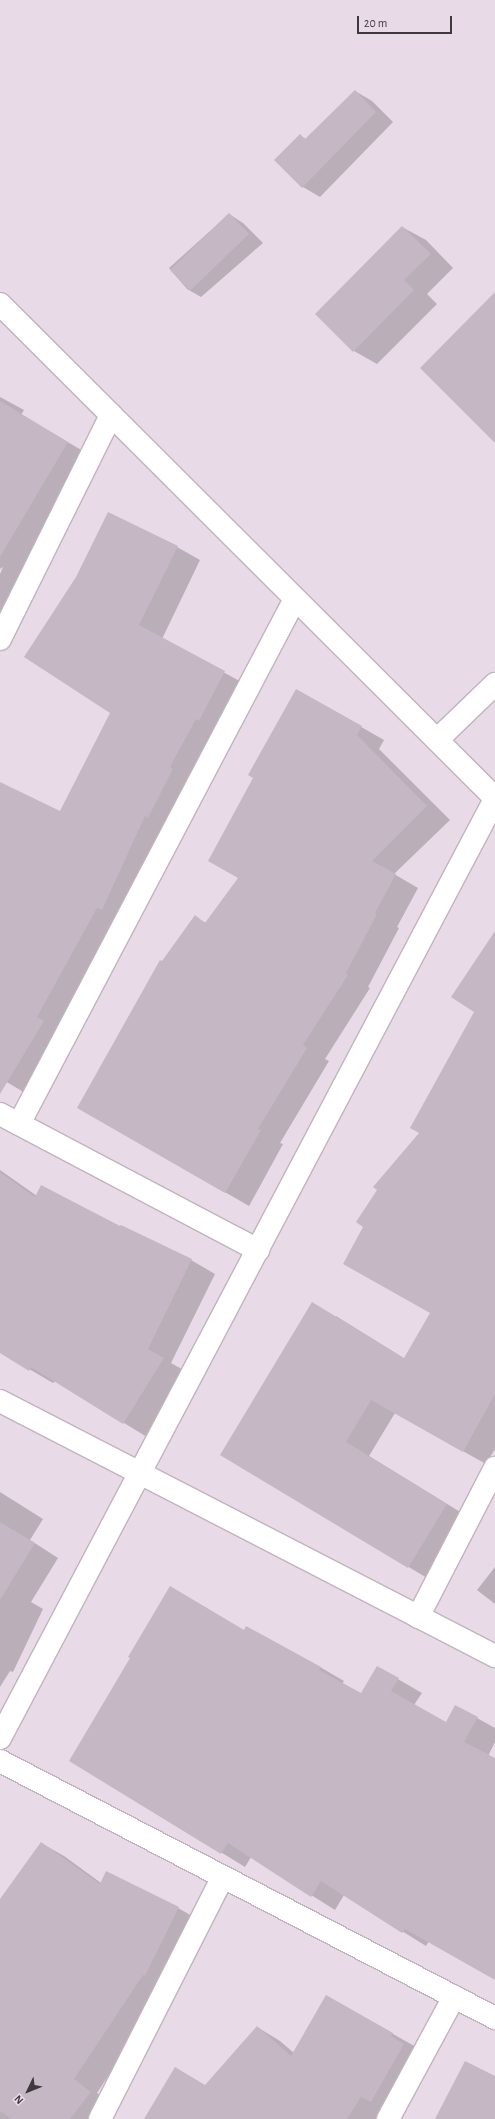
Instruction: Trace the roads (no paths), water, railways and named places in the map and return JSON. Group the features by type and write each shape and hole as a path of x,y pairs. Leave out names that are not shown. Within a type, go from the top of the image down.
{"street":[{"path":"0,304 495,799 0,1738"},
{"path":"0,639 111,415"},
{"path":"19,1124 295,599"},
{"path":"437,740 495,684"},
{"path":"0,1114 258,1250"},
{"path":"0,1401 495,1656"},
{"path":"418,1617 495,1468"},
{"path":"0,1761 495,2018"},
{"path":"100,2119 223,1877"},
{"path":"388,2119 454,1997"}]}
